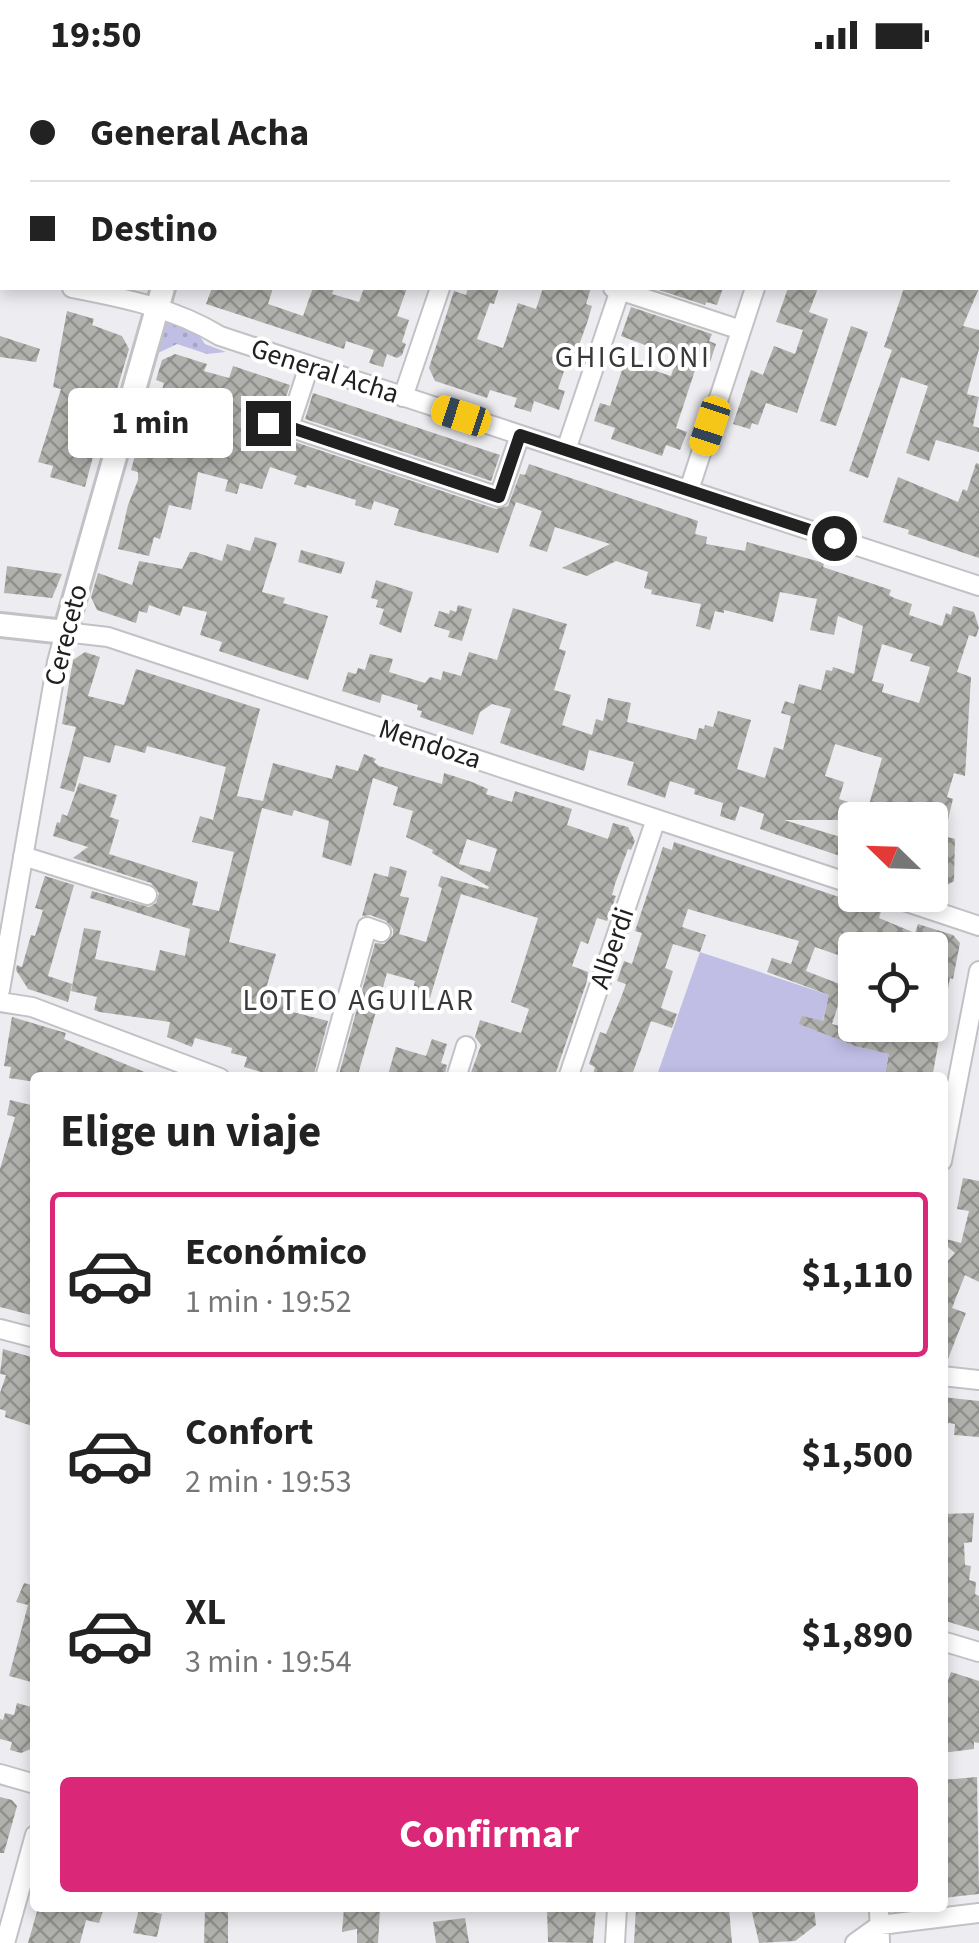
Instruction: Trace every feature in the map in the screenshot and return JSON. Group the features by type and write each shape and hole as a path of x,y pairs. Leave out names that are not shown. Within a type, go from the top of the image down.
{"main road":[{"name":"Cereceto","path":"65,632 160,298"},
{"name":"Mendoza","path":"0,625 65,632"}],"street":[{"name":"General Acha","path":"90,290 160,298 220,336 979,586"},
{"path":"403,396 439,290"},
{"path":"566,450 616,290"},
{"path":"619,290 741,330"},
{"path":"689,490 754,290"},
{"path":"289,427 309,366"},
{"path":"268,423 499,497 520,435"},
{"name":"Mendoza","path":"65,632 108,636 838,878"},
{"name":"Cereceto","path":"0,990 56,662 65,632"},
{"name":"Alberdi","path":"570,1072 656,818"},
{"path":"23,856 147,895"},
{"path":"937,912 979,926"},
{"path":"326,1072 367,928 381,932"},
{"path":"948,1130 979,970"},
{"path":"0,1002 32,1007 204,1072"},
{"path":"458,1072 466,1046"},
{"path":"0,1329 30,1337"},
{"path":"948,1377 979,1380"},
{"path":"948,1643 979,1652"},
{"path":"0,1774 30,1783"},
{"path":"4,1943 30,1852"},
{"path":"615,1943 617,1912"},
{"path":"855,1943 880,1925 979,1913"}],"shaded area":[{"path":"165,319 194,328 205,344 226,352 207,354 177,344 154,355"},
{"path":"700,952 829,995 820,1032 838,1042 889,1054 885,1072 658,1072"}],"building":[{"path":"211,290 272,290 268,304 303,316 312,290 333,290 332,294 359,302 363,290 406,290 397,316 409,320 402,342 406,344 397,358 387,354 383,367 369,363 374,350 346,341 344,349 206,304"},
{"path":"467,290 498,290 477,339 503,348 518,303 536,309 542,290 590,290 586,304 592,306 587,323 558,389 565,391 559,410 534,401 531,412 514,407 517,398 490,390 487,398 435,381 429,368 454,291 466,295"},
{"path":"659,290 722,290 717,305 705,305"},
{"path":"787,290 817,290 809,312 828,319 797,413 766,403 758,425 752,423 750,429 733,424 751,370 763,375 774,346 795,354 803,330 776,322"},
{"path":"903,290 978,290 963,326 979,330 979,349 967,394 979,397 973,426 979,428 979,452 936,440 929,461 906,453 928,386 901,377 868,478 849,471 892,350 884,347"},
{"path":"631,307 712,334 709,341 716,344 709,365 698,361 676,428 687,432 680,450 666,445 662,456 611,439 615,428 594,421 600,403 610,406 625,361 671,376 677,357 621,336"},
{"path":"67,311 94,319 92,325 122,336 129,349 85,487 50,477 53,466 38,462 61,389 53,387"},
{"path":"851,326 868,332 836,426 820,421"},
{"path":"0,336 40,349 36,362 0,357"},
{"path":"175,354 207,364 204,371 229,378 233,366 290,385 281,413 264,411 257,416 256,428 264,435 496,509 508,506 520,474 525,475 529,464 698,521 695,534 707,537 706,544 745,551 747,542 824,563 823,567 891,590 889,595 912,604 909,615 942,626 953,606 974,612 979,628 976,637 969,635 957,672 971,677 965,776 954,773 947,797 953,799 948,820 948,802 870,802 882,758 835,744 825,776 844,782 839,799 848,802 838,802 838,820 784,820 838,836 838,855 760,829 764,814 740,806 735,821 720,816 723,803 694,794 695,789 670,781 665,798 627,785 634,762 589,750 584,771 500,743 511,709 492,704 480,712 473,735 420,717 418,705 382,694 380,703 342,691 348,672 365,670 370,654 393,659 389,672 425,683 430,677 441,680 443,671 461,676 469,652 497,660 513,608 567,624 559,649 566,651 554,690 571,695 562,725 592,735 596,719 603,721 608,698 631,703 627,722 696,740 699,728 713,727 718,711 751,720 737,769 765,778 774,747 783,750 791,716 781,713 785,701 794,704 799,684 821,690 826,670 832,671 833,667 854,674 863,626 838,616 834,635 810,630 817,599 780,592 773,622 715,611 710,630 696,626 701,604 651,594 652,590 644,588 648,572 616,561 587,576 562,568 610,544 555,527 547,552 529,546 542,511 516,502 498,553 394,525 399,509 374,501 371,510 355,505 356,500 294,484 297,476 270,467 262,489 240,483 237,494 225,491 228,480 198,472 191,510 169,505 160,539 154,537 149,556 118,549 138,480 138,472 131,470 146,417 153,419 164,383 156,380 162,360","holes":["882,644 913,654 910,661 930,667 919,703 882,692 884,684 872,681"]},
{"path":"313,393 500,455 491,481 305,419"},
{"path":"976,463 979,558 883,522 898,477 958,502 963,489 967,491"},
{"path":"255,537 277,543 262,592 285,598 283,603 328,616 308,680 219,651 222,642 200,635 207,612 183,606 180,616 149,605 147,613 139,611 136,623 97,610 91,597 98,573 132,585 139,561 182,569 190,552 195,552 222,561 227,544 250,551"},
{"path":"301,550 345,562 341,574 298,562"},
{"path":"7,566 62,574 52,598 4,593"},
{"path":"376,580 413,592 401,633 379,624 384,609 376,607 378,600 371,598"},
{"path":"458,605 472,609 462,641 448,637 450,631 434,626 439,611 456,612"},
{"path":"85,652 100,657 88,696 124,705 136,669 260,709 237,796 263,801 273,763 332,779 336,765 358,771 364,754 376,759 374,762 379,766 442,784 444,773 512,802 515,791 572,809 567,825 608,839 613,823 628,827 635,841 615,884 612,895 616,896 607,921 597,918 588,944 581,941 572,966 588,972 587,981 556,1072 471,1072 481,1045 475,1037 480,1020 521,1033 529,1009 511,1002 538,918 461,894 430,998 412,993 415,981 387,973 359,1072 340,1072 375,943 384,944 393,935 386,921 362,916 374,873 388,877 390,866 407,871 400,896 409,898 399,934 426,942 442,888 438,886 441,876 489,887 406,837 413,811 393,805 398,787 373,778 351,866 322,857 329,821 294,810 292,816 262,808 229,942 276,954 265,992 289,999 285,1010 328,1021 315,1072 261,1072 244,1067 247,1057 231,1053 232,1048 195,1038 192,1047 167,1037 170,1022 94,1010 97,997 71,991 84,928 101,931 95,959 155,971 160,950 185,956 190,929 90,898 92,891 149,907 156,903 159,893 151,883 73,858 88,847 53,836 57,822 60,823 62,814 67,816 79,783 117,795 110,817 119,820 109,854 198,882 192,905 219,911 234,852 192,842 200,816 213,820 226,767 147,746 145,753 115,745 110,763 84,756 74,792 60,788 76,727 62,724 73,660","holes":["467,839 497,849 490,872 459,864"]},
{"path":"948,837 955,839 954,881 948,885"},
{"path":"674,842 838,897 838,912 881,912 879,918 913,932 838,932 838,955 815,947 806,971 838,983 838,1005 832,1024 838,1026 838,1039 799,1024 802,1016 823,1021 829,995 767,972 772,958 791,964 799,941 688,909 682,927 706,935 700,952 673,944 665,968 673,971 661,1008 677,1014 672,1028 651,1021 633,1072 594,1072 595,1067 589,1064 600,1032 606,1034 626,984 617,981 624,961 632,964 642,933 635,931 663,847 672,850"},
{"path":"45,876 74,885 48,976 72,984 68,1002 28,989 16,970 17,965 22,967 31,935 35,936 43,910 35,908"},
{"path":"918,924 943,932 915,932"},
{"path":"948,933 960,943 953,979 950,978 948,989"},
{"path":"12,1017 66,1033 64,1039 144,1072 30,1072 30,1081 9,1078 11,1067 4,1066"},
{"path":"432,1039 447,1044 441,1063 447,1065 445,1072 389,1072 396,1047 426,1056"},
{"path":"845,1042 939,1042 933,1072 885,1072 889,1054"},
{"path":"10,1100 30,1105 30,1315 0,1307 0,1169 15,1117 7,1115"},
{"path":"963,1178 979,1181 979,1282 965,1275 952,1308 966,1313 948,1359 948,1261 955,1253 948,1247 948,1240 961,1243 969,1211 957,1209"},
{"path":"3,1349 30,1357 30,1425 5,1417 6,1411 0,1409 6,1375 0,1374"},
{"path":"948,1398 979,1401 979,1437 954,1435 955,1424 948,1423"},
{"path":"974,1513 972,1542 964,1543 965,1565 971,1566 969,1580 976,1582 975,1594 979,1596 979,1631 948,1622 948,1514"},
{"path":"24,1583 30,1585 30,1682 9,1676 28,1605 16,1602"},
{"path":"951,1672 979,1681 979,1743 974,1742 974,1749 948,1752"},
{"path":"17,1703 30,1707 30,1749 21,1753 10,1750 12,1742 0,1739 0,1719 5,1713 14,1715"},
{"path":"977,1777 979,1894 948,1897 948,1779"},
{"path":"0,1797 17,1806 4,1853 0,1853"},
{"path":"37,1912 103,1912 99,1923 86,1920 80,1943 28,1943"},
{"path":"138,1912 162,1914 157,1937 133,1933"},
{"path":"205,1912 228,1912 228,1943 204,1943"},
{"path":"344,1912 380,1912 378,1943 357,1943 357,1929 342,1932"},
{"path":"547,1912 596,1912 593,1943 548,1942"},
{"path":"636,1912 729,1912 732,1943 634,1943"},
{"path":"752,1912 814,1912 816,1925 795,1941 759,1943"},
{"path":"465,1918 469,1943 436,1943 433,1922"}],"district":[{"name":"GHIGLIONI","path":"633,357"},
{"name":"LOTEO AGUILAR","path":"359,1000"}],"route":[{"path":"268,423 499,497 520,435 834,538"}]}
